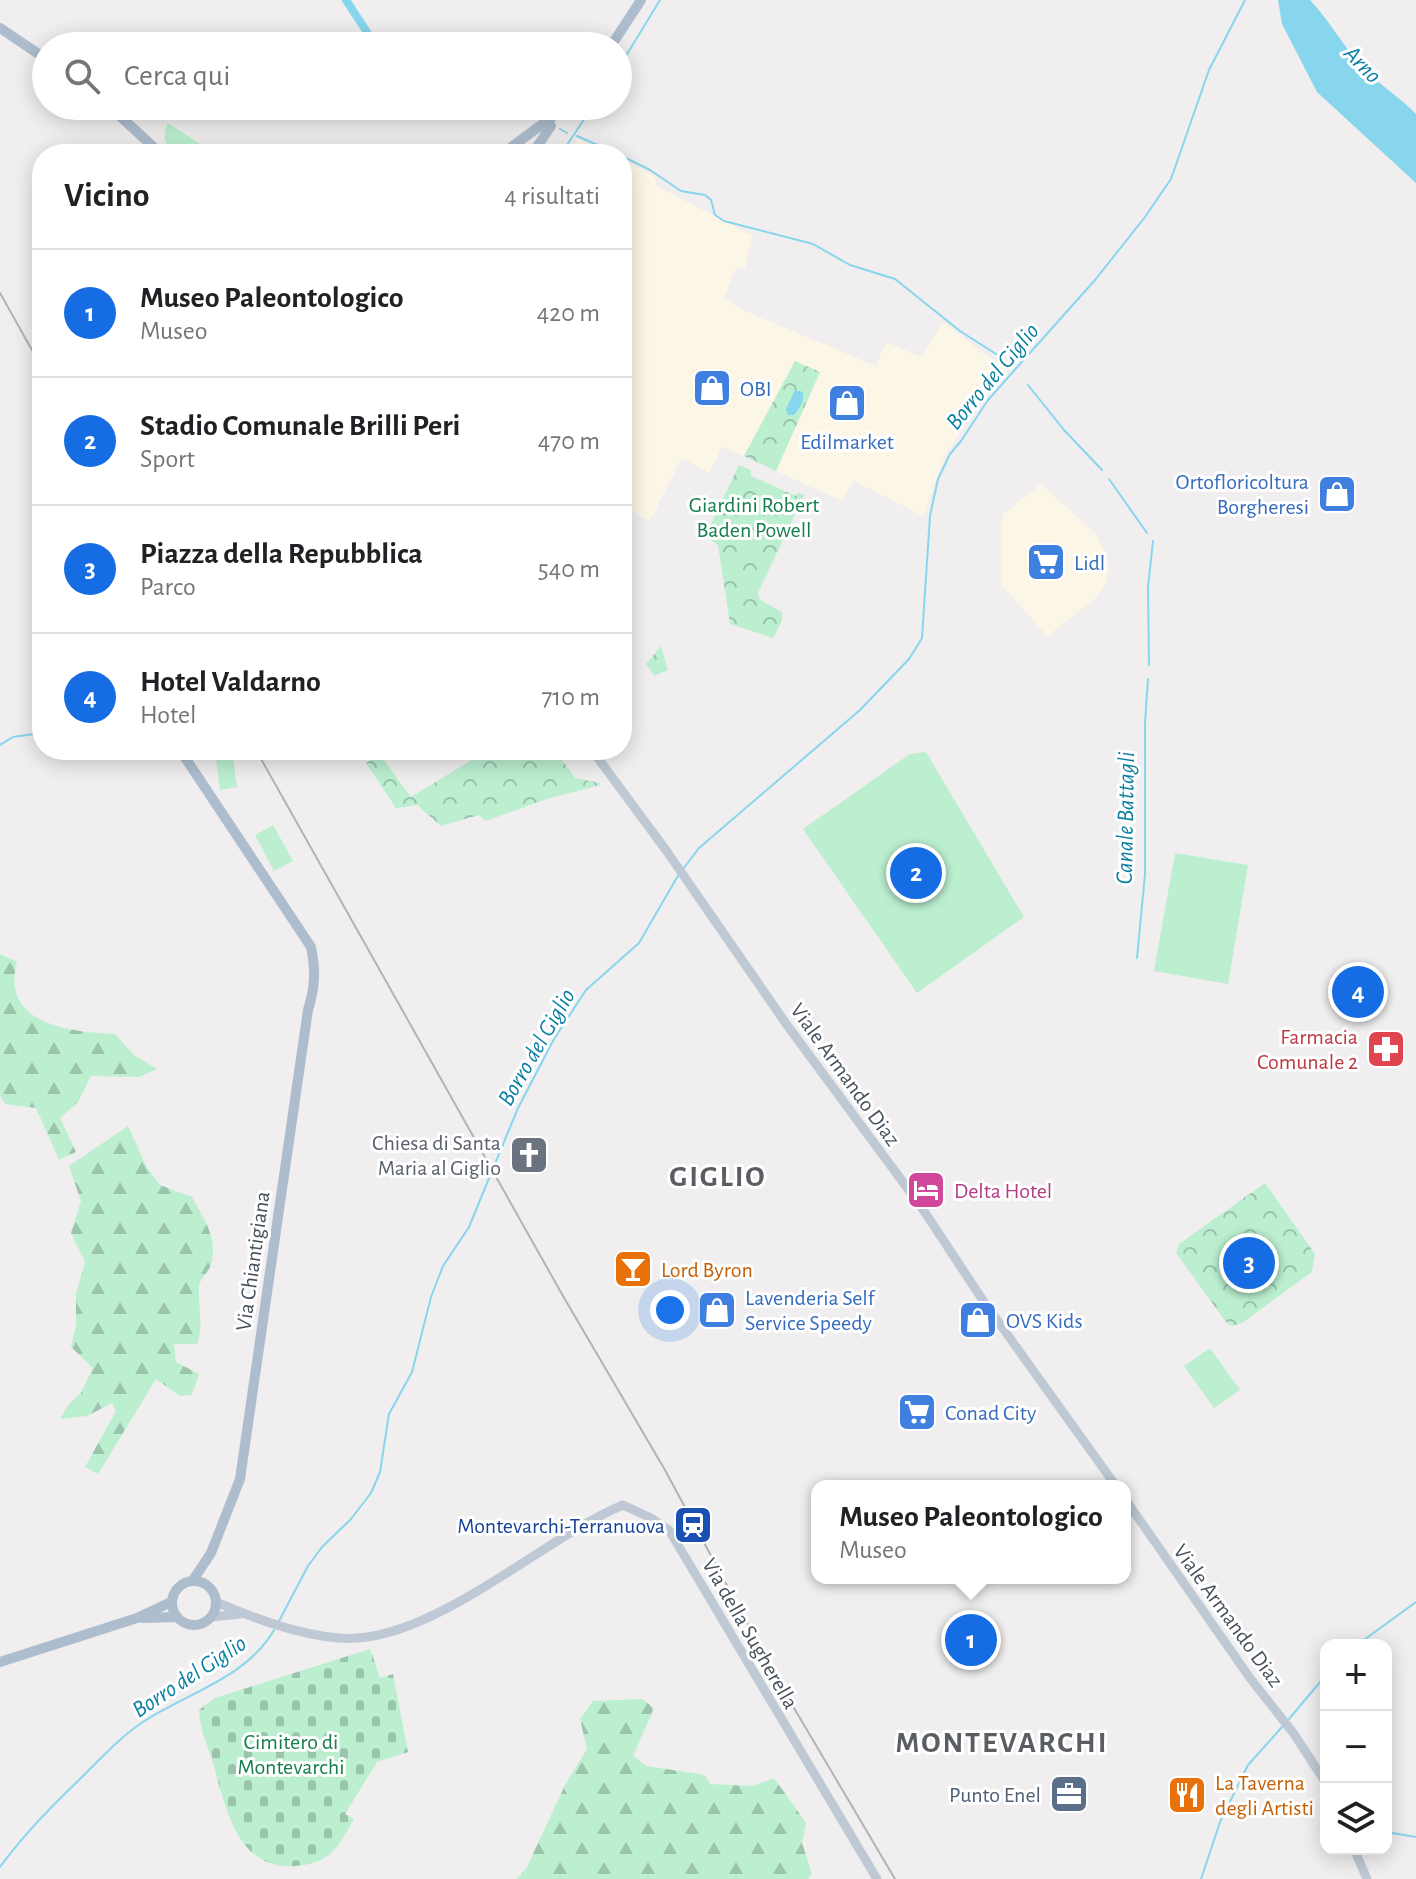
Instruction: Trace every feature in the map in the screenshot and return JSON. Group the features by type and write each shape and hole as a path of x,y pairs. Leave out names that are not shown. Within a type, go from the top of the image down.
{"main road":[{"path":"620,32 641,0"},
{"path":"0,28 32,50"},
{"path":"124,120 150,144"},
{"path":"516,144 549,120"},
{"path":"538,144 555,120"},
{"name":"Via Chiantigiana","path":"0,1662 137,1618 171,1602 180,1585 193,1580 211,1553 240,1479 316,970 311,947 187,760"},
{"name":"Via Chiantigiana","path":"211,1553 209,1586 216,1602"},
{"path":"193,1580 209,1586"},
{"path":"171,1602 176,1617"},
{"path":"211,1617 216,1602"},
{"name":"Via Chiantigiana","path":"137,1618 176,1617 194,1625 211,1617"}],"street":[{"name":"Viale Armando Diaz","path":"599,760 787,1025 922,1208 984,1302 1112,1480"},
{"name":"Via della Sugherella","path":"245,1614 340,1638 372,1637 401,1629 434,1614 623,1505 669,1530 680,1546 877,1879"},
{"name":"Viale Armando Diaz","path":"1131,1508 1320,1774"},
{"path":"216,1602 245,1614"},
{"path":"211,1617 245,1614"},
{"path":"1357,1855 1367,1879"}],"shaded area":[{"path":"632,165 653,175 658,187 752,235 745,269 737,266 724,297 738,308 876,366 886,342 922,357 943,322 1006,370 981,396 945,456 923,516 854,481 842,501 776,471 820,373 796,362 744,456 722,447 709,473 682,458 650,521 632,512"},
{"path":"1041,484 1094,532 1106,553 1109,570 1105,585 1096,598 1047,636 1001,584 1002,515"}],"green space":[{"path":"168,123 200,144 167,144 165,131"},
{"path":"795,361 820,372 776,471 744,456"},
{"name":"Giardini Robert Baden Powell","path":"739,465 751,470 751,476 796,496 798,493 804,495 758,593 760,600 782,612 782,621 773,638 730,624 718,545 712,541 710,526"},
{"path":"661,646 668,670 654,676 646,664"},
{"path":"926,752 1024,917 917,993 803,829 910,754"},
{"path":"216,760 233,760 237,787 220,790"},
{"path":"384,760 411,797 472,760 562,760 575,778 600,783 486,821 479,815 441,826 417,805 396,808 366,763"},
{"path":"273,825 293,861 274,871 255,835"},
{"path":"1175,853 1248,865 1228,984 1154,971"},
{"path":"0,954 17,962 15,983 19,1000 29,1012 60,1027 115,1034 134,1055 157,1069 139,1077 91,1076 78,1102 60,1118 76,1152 59,1160 36,1108 5,1104 0,1095"},
{"path":"128,1126 146,1166 160,1185 192,1197 209,1230 213,1257 199,1286 197,1344 174,1344 176,1362 199,1374 192,1395 180,1396 156,1379 98,1474 85,1467 116,1411 112,1403 87,1416 60,1419 69,1404 81,1393 93,1368 71,1347 76,1326 76,1294 85,1262 71,1233 81,1201 69,1166"},
{"path":"1265,1183 1315,1254 1312,1272 1242,1323 1232,1326 1176,1253 1179,1244"},
{"path":"1210,1348 1240,1390 1214,1408 1184,1366"},
{"name":"Cimitero di Montevarchi","path":"370,1649 380,1678 393,1674 408,1752 377,1762 345,1814 354,1819 338,1845 326,1857 296,1866 276,1865 260,1858 247,1847 229,1817 202,1730 199,1710 215,1698"},
{"path":"642,1699 654,1708 633,1756 647,1766 705,1775 710,1784 753,1786 774,1778 806,1823 802,1843 812,1874 808,1879 517,1879 527,1867 565,1785 587,1749 580,1719 593,1701"}],"water":[{"path":"1278,0 1310,0 1366,71 1416,114 1416,183 1317,92 1282,24"},
{"path":"795,390 803,392 802,401 794,415 788,415 786,409"}],"waterway":[{"name":"Canale Battagli","path":"346,0 367,32"},
{"path":"632,46 660,0"},
{"name":"Borro del Giglio","path":"683,869 699,848 860,710 909,659 922,638 930,516 938,479 950,454 988,400 1095,280 1171,179 1209,70 1245,0"},
{"path":"568,144 584,120"},
{"name":"Canale Battagli","path":"560,129 567,133"},
{"name":"Canale Battagli","path":"577,136 595,144"},
{"name":"Canale Battagli","path":"632,161 681,191 705,195 711,200 715,215 724,221 813,244 850,265 895,279 960,331 996,354"},
{"name":"Canale Battagli","path":"1028,385 1102,470"},
{"name":"Canale Battagli","path":"1109,479 1147,533"},
{"name":"Canale Battagli","path":"1149,665 1148,587 1153,541"},
{"name":"Canale Battagli","path":"1137,958 1145,874 1148,679"},
{"path":"0,745 13,737 32,734"},
{"name":"Borro del Giglio","path":"279,1621 308,1566 371,1493 380,1472 389,1414 412,1372 431,1297 443,1266 469,1227 518,1108 554,1039 586,990 639,943 679,874"},
{"path":"1365,1639 1416,1602"},
{"name":"Borro del Giglio","path":"0,1867 39,1820 120,1739 146,1720 233,1672 263,1646 274,1630"},
{"path":"1289,1719 1320,1682"},
{"path":"1201,1879 1220,1822 1248,1765 1282,1727"},
{"name":"Canale Battagli","path":"1392,1833 1416,1837"}],"railway":[{"path":"0,293 32,350"},
{"path":"262,760 563,1296 665,1470 781,1686 895,1879"}],"place":[{"name":"OBI","path":"712,388"},
{"name":"Edilmarket","path":"847,403"},
{"name":"Ortofloricoltura Borgheresi","path":"1337,494"},
{"name":"Lidl","path":"1046,562"},
{"name":"Stadio Comunale Brilli Peri","path":"916,873"},
{"name":"Hotel Valdarno","path":"1358,992"},
{"name":"Farmacia Comunale 2","path":"1386,1049"},
{"name":"Chiesa di Santa Maria al Giglio","path":"529,1155"},
{"name":"Delta Hotel","path":"926,1190"},
{"name":"Piazza della Repubblica","path":"1249,1263"},
{"name":"Lord Byron","path":"633,1269"},
{"name":"Lavenderia Self Service Speedy","path":"717,1310"},
{"name":"OVS Kids","path":"978,1320"},
{"name":"Conad City","path":"917,1412"},
{"name":"Montevarchi-Terranuova","path":"693,1525"},
{"name":"Museo Paleontologico","path":"971,1640"},
{"name":"Punto Enel","path":"1069,1794"},
{"name":"La Taverna degli Artisti","path":"1187,1795"}],"district":[{"name":"GIGLIO","path":"718,1176"},
{"name":"MONTEVARCHI","path":"1002,1742"}],"water label":[{"name":"Arno","path":"1363,64"}]}
